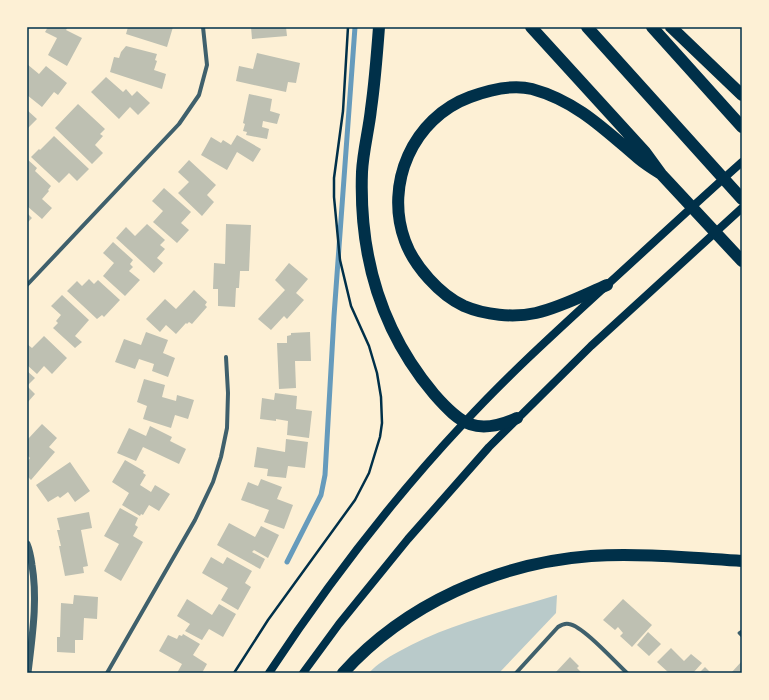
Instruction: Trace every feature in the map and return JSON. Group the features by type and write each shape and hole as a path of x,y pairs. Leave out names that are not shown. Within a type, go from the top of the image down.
{"highway":[{"path":"379,27 371,109 362,170 364,240 376,292 398,342 411,363 443,405 464,423 477,426 503,424 517,418"},
{"path":"531,27 645,152 661,174 742,261"},
{"path":"586,27 742,199"},
{"path":"652,27 742,127"},
{"path":"671,27 742,95"},
{"path":"607,285 560,305 535,313 510,315 488,313 464,305 444,293 427,276 414,259 405,241 399,218 398,196 401,173 410,151 422,132 438,114 460,100 491,90 507,88 530,89 554,96 576,107 639,159 661,174"},
{"path":"342,673 373,643 432,602 498,574 561,560 590,556 641,556 742,561"}],"main road":[{"path":"269,673 346,563 408,487 464,423 575,313 742,162"},
{"path":"303,673 339,624 408,539 462,476 517,418 590,346 742,208"}],"street":[{"path":"27,285 179,124 199,95 207,66 202,27"},
{"path":"107,673 195,520 214,482 227,428 228,393 226,356"},
{"path":"27,544 34,576 35,604 28,673"},
{"path":"516,673 558,627 563,624 569,624 582,630 628,673"}],"lane":[{"path":"742,631 740,633 742,636"}],"path":[{"path":"234,673 268,620 355,500 369,473 380,437 382,423 381,397 377,373 369,346 351,306 340,260 336,232 334,178 343,111 348,27"}],"shaded area":[{"path":"557,595 556,613 499,673 369,673 390,657 417,642 436,634 476,619"}],"building":[{"path":"48,27 68,27 66,30 82,38 67,66 48,55 57,38 45,32"},
{"path":"128,27 173,27 167,47 126,34"},
{"path":"251,27 286,27 287,36 252,39"},
{"path":"126,46 157,54 155,60 157,61 154,70 166,74 162,89 110,72 114,57 119,58 121,52"},
{"path":"257,53 300,63 296,83 288,82 286,92 236,81 239,66 253,69"},
{"path":"27,64 39,74 46,66 67,83 58,95 54,92 42,107 27,95"},
{"path":"106,77 123,92 126,89 132,96 137,91 150,103 138,115 130,107 119,119 91,92"},
{"path":"249,94 272,99 270,111 280,114 277,124 263,121 262,127 269,129 267,139 246,135 247,132 243,131 245,124 243,123"},
{"path":"78,104 105,129 100,134 103,136 95,145 103,153 92,164 55,128"},
{"path":"27,110 37,119 27,129"},
{"path":"237,135 261,149 253,162 237,152 227,170 201,155 211,137 221,143 223,140 231,145"},
{"path":"54,136 89,169 77,181 69,173 59,183 31,157"},
{"path":"27,159 37,168 35,171 51,186 48,190 49,191 42,199 52,208 42,219 27,206"},
{"path":"189,160 216,185 207,195 214,202 202,216 178,193 189,182 178,172"},
{"path":"164,188 191,212 181,223 189,230 177,243 153,222 163,211 152,201"},
{"path":"27,213 32,218 27,223"},
{"path":"147,224 165,240 160,245 165,249 157,258 163,263 154,273 116,238 126,227 135,236"},
{"path":"226,224 251,225 249,271 240,271 239,288 236,288 235,307 218,306 218,289 213,289 214,263 225,264"},
{"path":"113,242 133,260 130,264 133,267 129,271 140,280 125,296 103,276 114,263 103,253"},
{"path":"289,263 308,279 296,293 304,300 287,319 284,316 271,330 258,319 285,290 275,280"},
{"path":"89,279 94,284 98,280 120,300 104,317 102,315 97,319 67,291 77,281 82,286"},
{"path":"194,290 207,302 205,305 207,307 192,324 189,322 187,324 186,323 176,334 166,325 160,332 146,319 165,299 176,309"},
{"path":"62,295 89,320 75,336 82,342 75,348 53,328 58,323 56,321 61,315 51,306"},
{"path":"146,332 168,340 163,353 175,358 168,377 152,371 154,364 139,359 135,369 115,362 124,339 141,345"},
{"path":"310,332 311,361 295,361 296,388 279,389 277,343 287,343 287,336 291,335 291,333"},
{"path":"44,336 67,358 52,374 44,366 37,374 27,365 27,344 32,348"},
{"path":"27,371 35,378 27,386"},
{"path":"144,379 165,385 162,397 176,401 177,395 194,400 188,419 175,415 171,428 143,419 147,406 137,402"},
{"path":"27,386 35,394 27,403"},
{"path":"275,393 297,396 296,409 312,411 309,438 287,435 288,421 260,419 262,398 274,400"},
{"path":"42,424 57,438 49,447 55,452 31,480 27,476 27,462 30,458 27,455 27,440"},
{"path":"150,426 172,437 170,441 186,449 179,464 143,447 136,461 117,453 129,428 146,436"},
{"path":"286,439 308,442 305,468 288,466 286,478 267,476 268,469 254,467 257,447 285,452"},
{"path":"125,460 144,471 143,473 146,475 140,485 151,492 155,485 170,494 159,511 149,505 143,515 141,514 140,516 122,505 129,493 112,482"},
{"path":"70,462 90,491 75,502 68,492 60,498 58,496 48,502 36,485"},
{"path":"261,479 282,487 277,499 293,505 284,529 264,522 269,510 241,500 248,482 258,486"},
{"path":"120,508 138,518 135,525 138,527 133,536 143,542 121,581 104,571 119,544 104,536"},
{"path":"89,512 92,528 81,530 88,566 83,567 84,573 65,576 59,546 61,546 57,530 60,530 57,518"},
{"path":"229,523 255,537 261,526 279,535 268,558 254,550 252,552 265,559 260,569 217,545"},
{"path":"211,557 223,564 227,557 252,571 245,583 251,587 238,610 221,600 228,588 202,573"},
{"path":"74,595 98,597 97,619 84,618 83,640 75,640 75,653 57,652 57,637 60,637 61,603 73,604"},
{"path":"187,599 212,615 219,604 236,614 223,637 209,629 202,640 185,631 190,624 177,616"},
{"path":"623,599 652,625 632,647 620,636 623,633 618,627 615,630 603,620"},
{"path":"648,632 661,644 649,656 637,645"},
{"path":"183,634 200,644 193,655 207,664 202,673 177,673 182,664 159,651 168,635 177,639 179,635 182,636"},
{"path":"671,648 684,661 691,654 702,663 693,673 669,673 657,662"},
{"path":"570,657 579,666 577,668 582,673 555,673"},
{"path":"742,661 742,673 731,673"},
{"path":"705,667 711,673 699,673"}],"waterway":[{"path":"287,562 321,495 325,475 334,316 355,27"}]}
